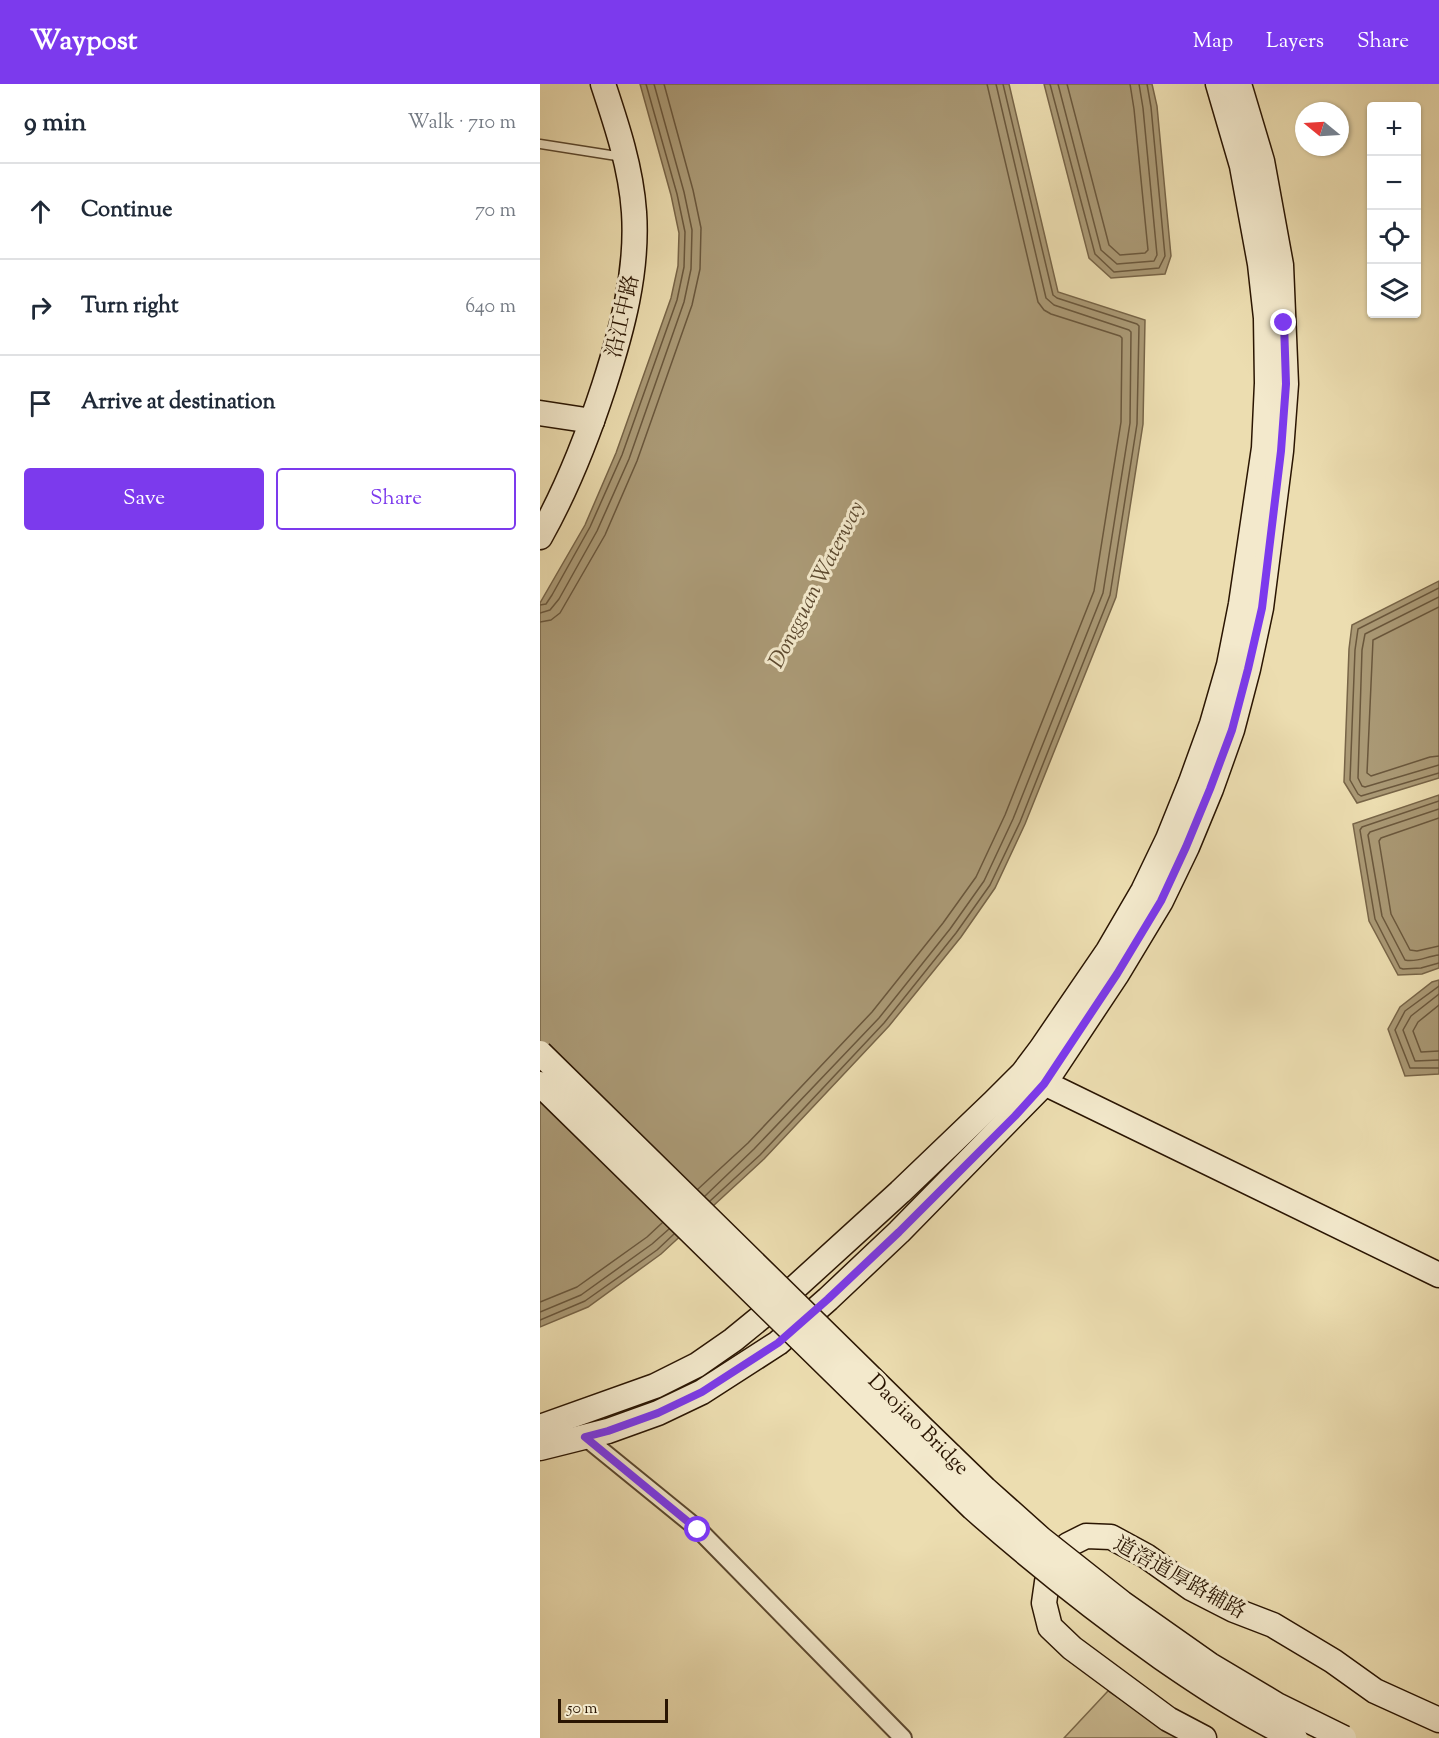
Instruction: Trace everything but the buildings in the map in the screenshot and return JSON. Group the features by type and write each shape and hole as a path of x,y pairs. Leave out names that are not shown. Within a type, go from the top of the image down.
{"street":[{"name":"沿江中路","path":"540,537 566,486 592,421 622,328 630,289 635,252 634,211 626,157 603,84"},
{"path":"540,1427 655,1386 697,1365 733,1340 777,1304 900,1192 1023,1073 1107,951 1143,891 1168,839 1212,724 1241,604 1264,448 1267,383 1266,318 1260,264 1242,166 1218,84"},
{"path":"540,1448 608,1431 658,1413 693,1396 740,1369 778,1343 828,1299 899,1232 1044,1084 1117,974 1161,901 1186,847 1232,730 1262,608 1281,451 1286,384 1281,265 1262,160 1239,84"},
{"path":"540,413 592,421"},
{"name":"Daojiao Bridge","path":"540,1053 954,1459 1041,1539 1122,1603 1210,1665 1277,1705 1344,1738"},
{"path":"1023,1073 1439,1275"},
{"name":"Daojiao Bridge","path":"540,1084 973,1508 1031,1559 1110,1621 1197,1683 1268,1726 1294,1738"},
{"path":"585,1437 698,1530 899,1737"},
{"name":"道滘道厚路辅路","path":"1204,1738 1168,1719 1072,1648 1050,1626 1044,1604 1047,1582 1057,1558 1068,1545 1086,1536 1111,1538 1146,1556 1191,1588 1234,1610 1273,1625 1333,1661 1375,1691 1439,1720"}],"lane":[{"path":"540,144 626,157"}],"shaded area":[{"path":"1108,1691 1168,1731 1181,1738 1064,1738"}],"water":[{"name":"Dongguan Waterway","path":"640,84 1009,84 1058,292 1145,320 1143,424 1116,597 1025,824 995,888 961,937 889,1026 764,1159 661,1254 588,1307 540,1327 540,603 585,525 616,453 671,298 678,266 679,233 671,195"},
{"path":"1044,84 1152,84 1157,106 1171,256 1165,274 1111,278 1089,258"},
{"path":"1439,581 1439,778 1357,803 1344,782 1352,625"},
{"path":"1439,795 1439,968 1422,974 1398,975 1369,921 1353,824"},
{"path":"1439,980 1439,1074 1405,1076 1388,1029 1400,1007 1432,982"}],"route":[{"path":"698,1530 585,1437 658,1413 702,1392 778,1343 899,1232 1015,1116 1044,1084 1062,1059 1117,974 1161,901 1186,847 1232,730 1248,669 1262,608 1281,451 1286,384 1284,323"}]}
